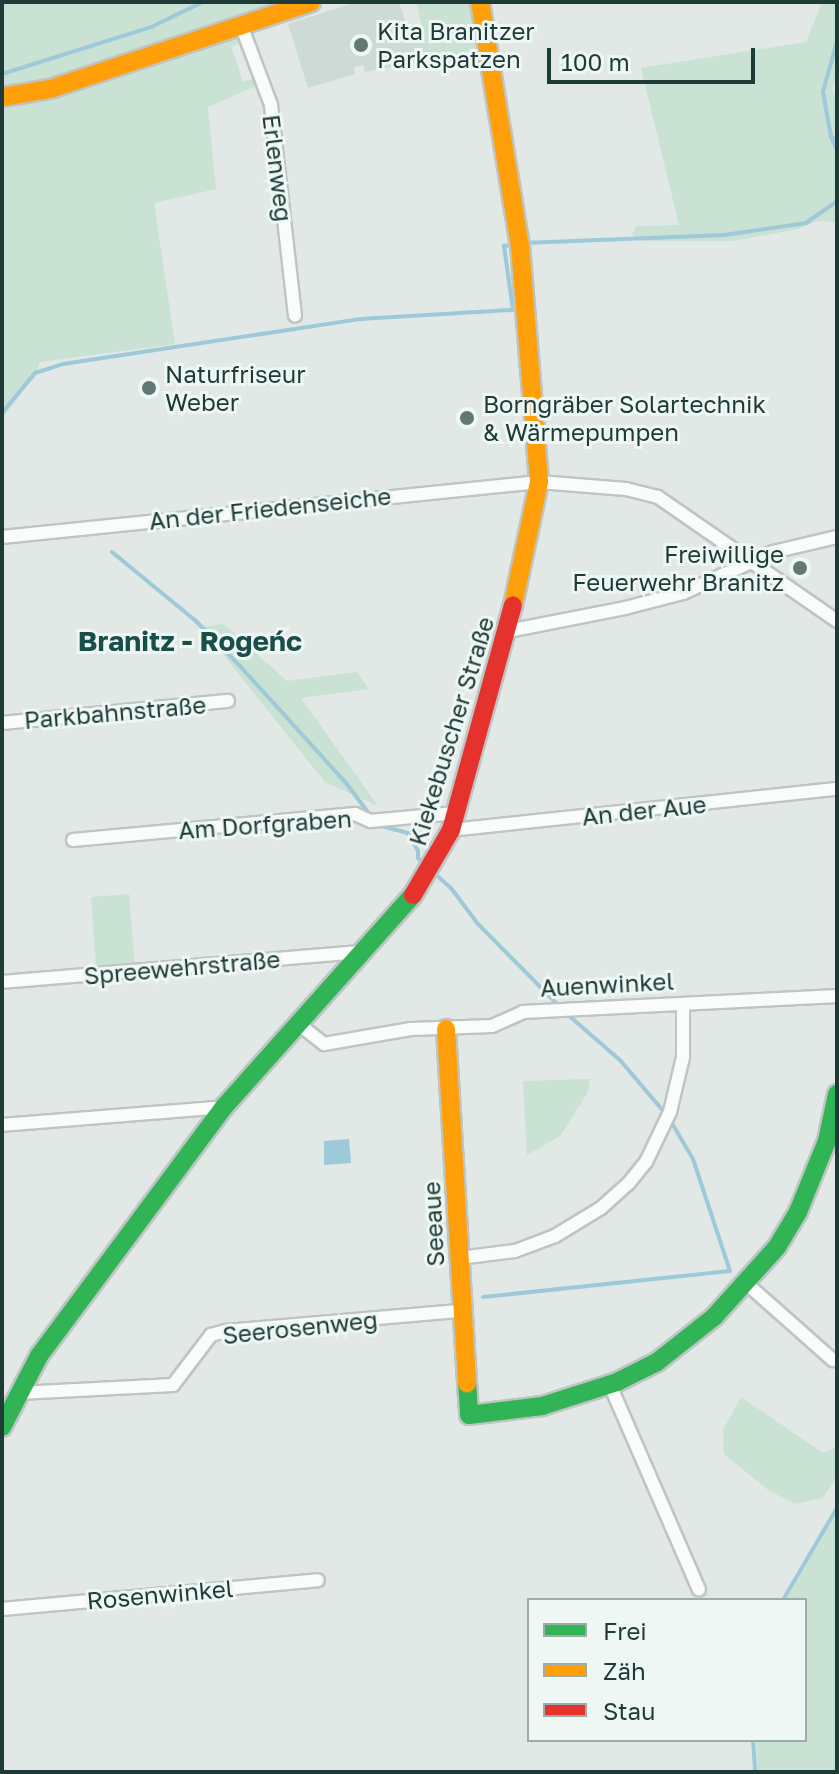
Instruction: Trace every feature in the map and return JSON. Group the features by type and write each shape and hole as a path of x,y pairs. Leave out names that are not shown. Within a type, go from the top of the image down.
{"street":[{"path":"2,97 61,85 311,2"},
{"name":"Kiekebuscher Straße","path":"2,1427 39,1356 224,1107 296,1022 420,887 454,822 508,631 539,482 520,245 480,2"},
{"name":"Erlenweg","path":"241,25 271,105 295,316"},
{"name":"An der Friedenseiche","path":"2,537 539,482 626,489 658,497 837,621"},
{"path":"508,631 683,593 753,560 837,537"},
{"name":"Parkbahnstraße","path":"2,723 228,701"},
{"name":"An der Aue","path":"454,822 837,789"},
{"name":"Am Dorfgraben","path":"73,840 355,814 370,821 454,822"},
{"name":"Spreewehrstraße","path":"2,982 363,952"},
{"name":"Auenwinkel","path":"296,1022 324,1044 411,1029 492,1026 523,1012 837,996"},
{"path":"459,1258 515,1251 577,1224 628,1184 646,1162 667,1118 682,1067 683,1004"},
{"name":"Seeaue","path":"446,1029 469,1415 542,1406 610,1385"},
{"path":"699,1590 610,1385 657,1362 705,1325 747,1284 777,1247 832,1143 837,1094"},
{"path":"2,1125 224,1107"},
{"path":"747,1284 833,1360"},
{"name":"Seerosenweg","path":"19,1393 173,1385 211,1335 226,1331 461,1311"},
{"name":"Rosenwinkel","path":"2,1609 318,1580"}],"shaded area":[{"name":"Kita Branitzer Parkspatzen","path":"356,2 399,2 408,30 423,26 430,59 365,72 363,65 354,67 355,74 308,88 288,24"}],"green space":[{"path":"2,2 294,2 73,75 2,90"},
{"path":"416,2 470,2 479,52 430,59"},
{"path":"822,2 837,2 837,74 832,91 837,97 837,222 817,221 798,229 733,241 644,241 632,234 636,226 679,225 641,68 806,42"},
{"path":"239,37 241,43 231,46 243,82 253,79 256,86 208,107 216,189 154,203 175,344 40,362 36,375 2,418 2,109 73,94"},
{"path":"224,624 287,681 357,672 369,689 301,698 378,806 325,782 201,627"},
{"path":"129,894 135,965 96,968 91,897"},
{"path":"590,1079 588,1092 560,1136 527,1155 523,1081"},
{"path":"741,1397 823,1453 837,1447 837,1476 823,1498 795,1504 768,1490 724,1454 723,1430"},
{"path":"837,1511 837,1772 757,1772 756,1742 807,1742 807,1598 787,1598"}],"water":[{"path":"349,1139 351,1163 324,1165 324,1141"}],"waterway":[{"path":"2,74 151,27 203,2"},
{"path":"837,41 823,92 831,137 837,140"},
{"path":"832,139 837,150"},
{"path":"524,243 724,235 806,223 837,201"},
{"path":"2,413 35,373 63,364 360,319 513,310 504,246 515,244"},
{"path":"112,552 196,621 346,783 370,815"},
{"path":"378,825 408,833 418,851 418,858 426,866"},
{"path":"433,872 451,888 478,924 561,1008"},
{"path":"567,1014 620,1060 665,1113"},
{"path":"483,1297 730,1271 693,1159 670,1120"},
{"path":"784,1598 837,1508"},
{"path":"753,1742 755,1772"}],"traffic: fast":[{"path":"2,1427 39,1356 224,1107 413,895"},
{"path":"467,1383 469,1415 542,1406 617,1382 657,1362 714,1317 777,1247 798,1212 827,1141 837,1094"}],"traffic: slow":[{"path":"2,97 50,89 311,2"},
{"path":"480,2 520,245 539,482 513,605"},
{"path":"446,1029 467,1383"}],"traffic: jam":[{"path":"413,895 451,830 513,605"}],"place":[{"name":"Kita Branitzer Parkspatzen","path":"361,45"},
{"name":"Naturfriseur Weber","path":"149,388"},
{"name":"Borngräber Solartechnik & Wärmepumpen","path":"467,418"},
{"name":"Freiwillige Feuerwehr Branitz","path":"800,568"}],"district":[{"name":"Branitz - Rogeńc","path":"190,641"}]}
